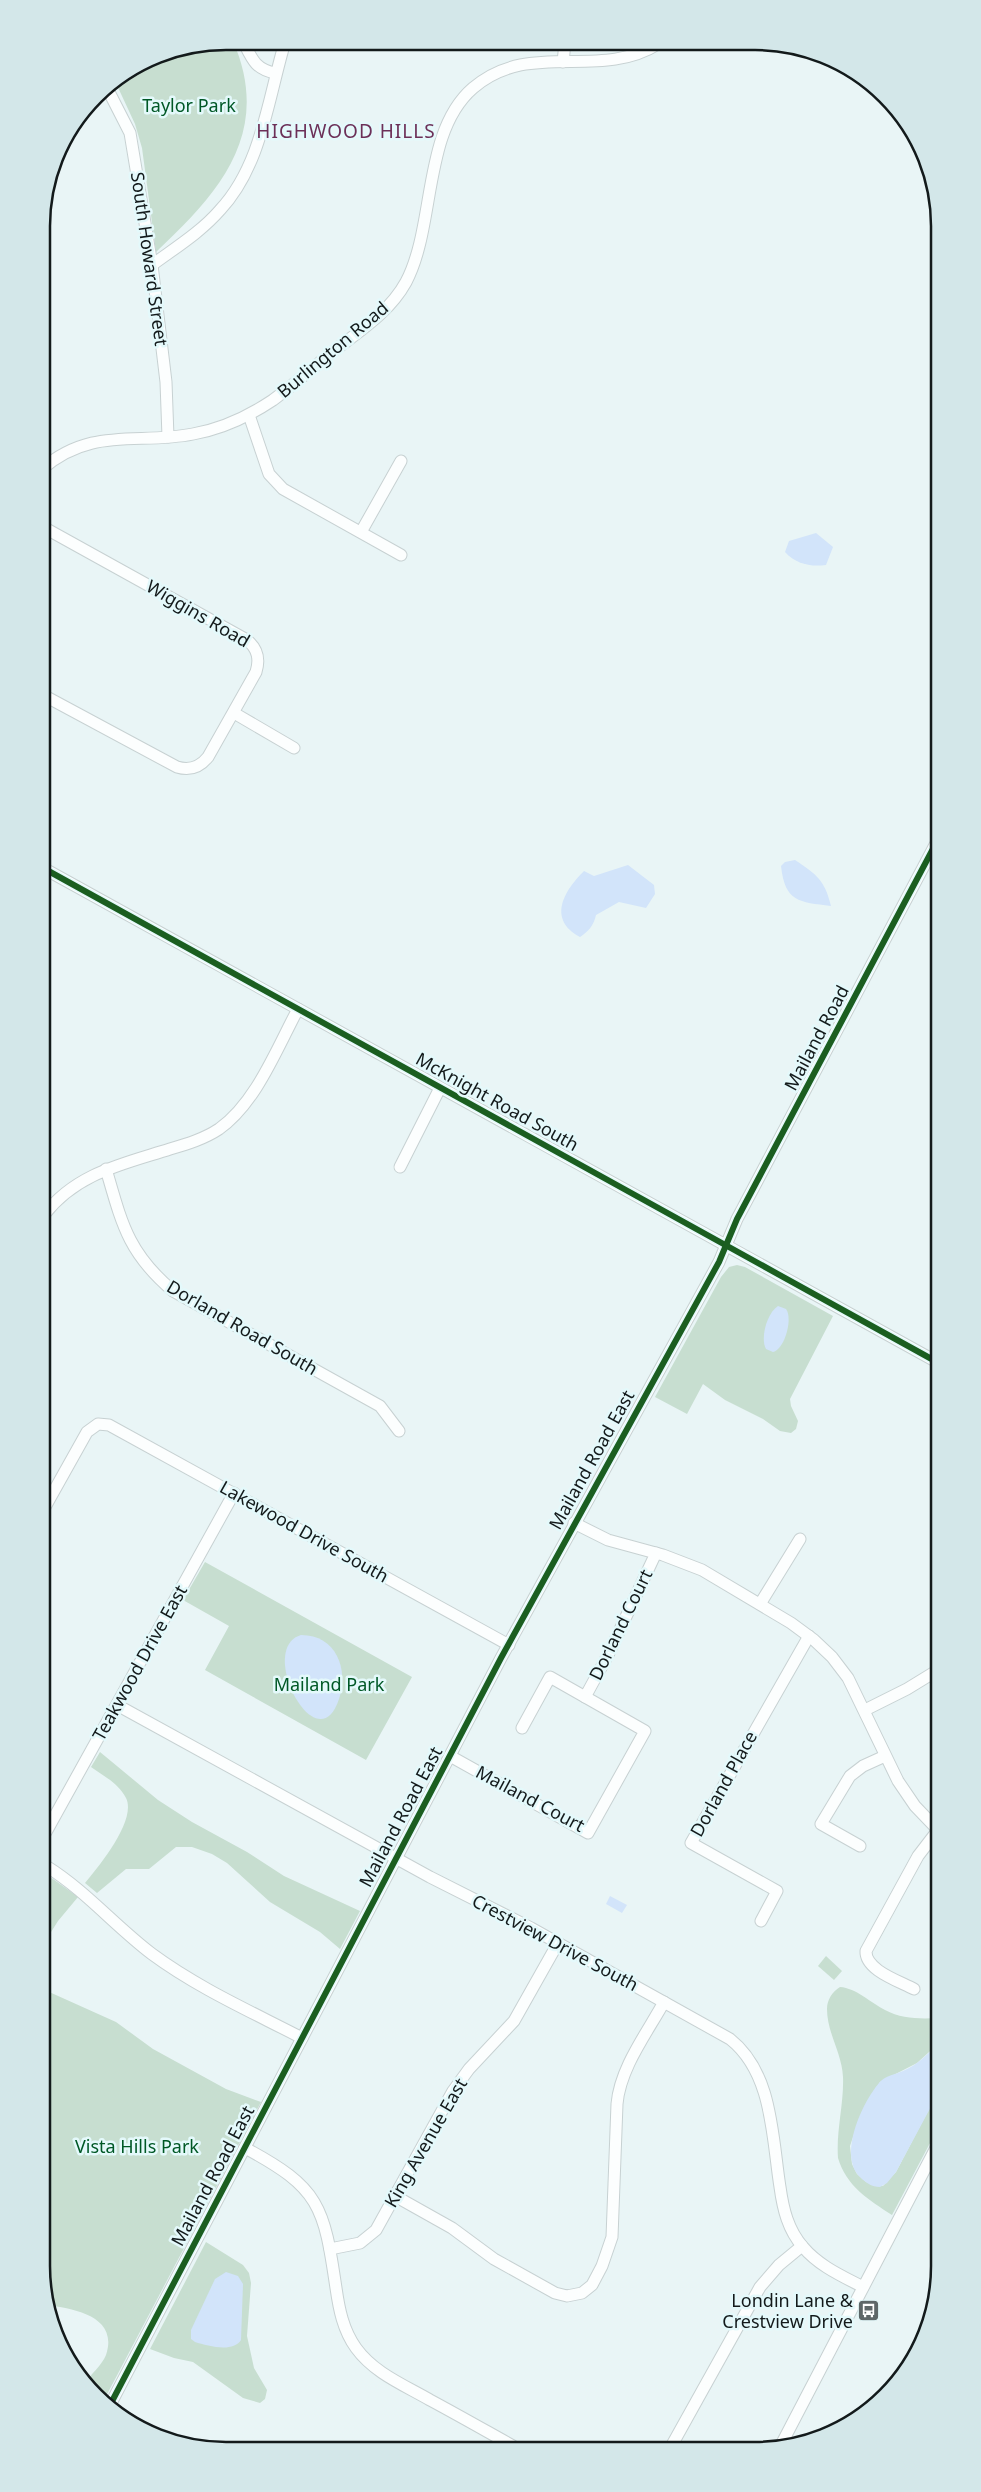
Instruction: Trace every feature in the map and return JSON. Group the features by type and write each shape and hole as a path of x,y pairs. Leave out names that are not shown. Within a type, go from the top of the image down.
{"street":[{"path":"248,50 254,62 263,71 275,73"},
{"path":"152,265 212,218 233,196 252,160 282,50"},
{"path":"563,62 564,50"},
{"name":"Burlington Road","path":"50,465 86,445 112,439 168,437 209,430 249,415 272,400 376,318 396,297 406,281 415,257 446,125 466,95 487,78 517,64 613,60 633,56 646,50"},
{"name":"South Howard Street","path":"110,94 130,133 152,265 166,382 168,437"},
{"path":"249,415 265,464 276,483 294,496 401,555"},
{"path":"361,532 401,461"},
{"name":"Wiggins Road","path":"50,531 252,644 258,658 258,665 234,713 204,763 190,769 183,769 50,699"},
{"path":"234,713 294,748"},
{"name":"Mailand Road","path":"725,1245 931,853"},
{"name":"McKnight Road South","path":"50,871 931,1359"},
{"path":"50,1209 74,1186 106,1169 193,1142 225,1124 252,1094 298,1009"},
{"path":"400,1167 440,1088"},
{"name":"Dorland Road South","path":"106,1169 129,1240 138,1255 160,1280 174,1291 380,1406 399,1431"},
{"name":"Mailand Road East","path":"113,2400 450,1756 574,1523 719,1262 725,1245"},
{"name":"Lakewood Drive South","path":"50,1497 85,1435 98,1424 114,1427 509,1645"},
{"name":"Teakwood Drive East","path":"50,1825 234,1493"},
{"path":"574,1523 608,1540 656,1553 702,1570 760,1604 809,1636 838,1664 852,1685 865,1710 884,1756 909,1797 931,1822"},
{"path":"760,1604 800,1539"},
{"name":"Dorland Court","path":"585,1697 608,1655 656,1553"},
{"name":"Dorland Place","path":"761,1921 777,1891 691,1844 791,1663 809,1636"},
{"path":"865,1710 907,1689 931,1674"},
{"name":"Dorland Court","path":"522,1728 550,1678 645,1731"},
{"name":"Crestview Drive South","path":"117,1705 396,1858 558,1943 730,2039 742,2050 755,2068 765,2095 783,2207 790,2228 802,2246 823,2265 863,2287"},
{"name":"Mailand Court","path":"450,1756 588,1833 645,1731"},
{"path":"860,1846 821,1824 850,1776 863,1766 884,1756"},
{"path":"914,1989 870,1965 866,1957 866,1951 920,1852 931,1839"},
{"path":"50,1869 81,1890 134,1938 170,1966 198,1983 302,2038"},
{"name":"King Avenue East","path":"330,2249 355,2245 367,2239 376,2230 453,2092 469,2069 514,2021 558,1943"},
{"path":"395,2196 452,2228 494,2259 556,2293 570,2296 584,2292 592,2285 602,2266 612,2237 617,2104 620,2087 628,2067 664,2002"},
{"path":"245,2148 286,2172 310,2194 322,2216 330,2249 342,2320 350,2340 362,2356 381,2373 506,2442"},
{"path":"784,2439 931,2157"},
{"path":"674,2442 757,2291 774,2270 802,2246"}],"green space":[{"name":"Taylor Park","path":"236,50 244,74 247,104 243,133 233,159 219,184 200,207 156,252 142,148 135,124 118,87 119,86 148,68 170,59 192,53"},
{"path":"737,1265 745,1267 833,1316 790,1399 798,1421 796,1429 791,1433 780,1431 763,1419 725,1400 703,1384 687,1414 655,1397 721,1277 729,1267"},
{"name":"Mailand Park","path":"205,1562 412,1677 366,1760 205,1670 229,1626 183,1600"},
{"path":"100,1752 158,1800 192,1822 247,1852 284,1876 360,1911 340,1949 320,1932 270,1902 227,1863 212,1854 192,1847 176,1847 149,1869 126,1869 97,1893 85,1883 99,1866 122,1830 128,1807 123,1793 111,1781 91,1767"},
{"path":"50,1877 78,1897 50,1934"},
{"path":"826,1956 842,1971 834,1980 818,1966"},
{"path":"840,1987 852,1990 885,2010 905,2017 931,2018 931,2050 917,2063 880,2082 858,2122 850,2146 852,2164 857,2174 866,2182 883,2186 896,2172 931,2105 931,2141 892,2215 859,2191 847,2177 838,2158 843,2077 840,2060 829,2026 827,2009 828,2002"},
{"name":"Vista Hills Park","path":"50,1992 116,2022 153,2049 226,2089 261,2102 107,2395 90,2377 106,2355 108,2342 106,2331 92,2317 55,2306 50,2277"},
{"path":"206,2242 243,2265 249,2273 251,2283 247,2336 254,2368 267,2390 265,2399 260,2403 243,2398 193,2362 174,2358 150,2349"}],"water":[{"path":"816,533 833,547 826,565 814,566 804,564 785,552 789,541"},
{"path":"795,860 809,869 823,884 831,906 802,901 790,893 783,878 781,866 785,862"},
{"path":"628,865 654,885 655,894 646,908 619,902 596,915 590,928 580,937 570,930 564,922 561,913 562,905 570,887 584,871 594,876"},
{"path":"778,1306 786,1309 789,1319 787,1333 781,1345 773,1352 766,1349 764,1332 771,1314"},
{"path":"301,1635 323,1641 331,1647 341,1666 342,1688 339,1699 329,1716 317,1719 305,1711 295,1697 287,1678 285,1660 289,1644"},
{"path":"610,1896 627,1905 622,1913 606,1904"},
{"path":"931,2050 931,2107 896,2172 887,2183 880,2187 869,2184 860,2177 854,2167 851,2156 855,2129 860,2116 872,2092 882,2080 913,2066"},
{"path":"226,2272 238,2276 243,2284 241,2340 237,2344 226,2347 213,2347 195,2342 191,2339 191,2330 215,2279"}],"cycle path":[{"path":"113,2400 501,1658 719,1262 737,1219 931,853"},
{"path":"50,872 931,1359"}],"place":[{"name":"Londin Lane & Crestview Drive","path":"869,2311"}],"district":[{"name":"HIGHWOOD HILLS","path":"346,131"}]}
